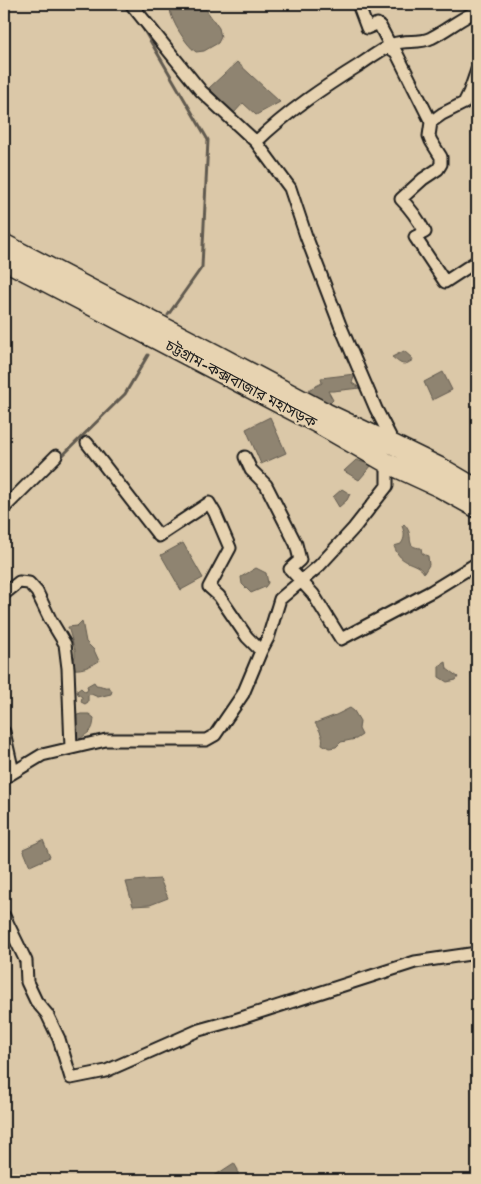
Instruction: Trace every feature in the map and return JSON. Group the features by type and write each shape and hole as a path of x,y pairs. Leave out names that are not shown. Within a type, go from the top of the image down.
{"highway":[{"name":"চট্টগ্রাম-কক্সবাজার মহাসড়ক","path":"4,244 326,413 443,469 477,489"},
{"name":"চট্টগ্রাম-কক্সবাজার মহাসড়ক","path":"4,260 319,424 387,463 439,487 477,508"}],"street":[{"path":"131,4 201,91 256,142 290,188 309,245 340,325 376,409 394,445"},
{"path":"358,4 366,28 377,24 380,26 389,46 396,52 431,122 429,136 441,157 441,164 438,169 423,179 401,199 415,215 425,232 416,237 445,282 477,261"},
{"path":"256,142 276,123 336,79 389,46 395,43 429,39 477,10"},
{"path":"431,122 464,103 477,70"},
{"path":"87,443 159,536 209,503 230,548 210,587 219,596 247,637 261,651"},
{"path":"4,508 56,456"},
{"path":"245,457 251,470 266,485 296,544 300,560 290,569 312,594 341,639 432,591 477,564"},
{"path":"4,732 8,775 42,755 106,740 206,740 215,735 243,694 268,638 280,599 318,566 354,528 387,486 387,463"},
{"path":"4,594 19,582 29,583 37,592 65,644 68,668 70,748"},
{"path":"4,916 26,961 27,982 36,1001 47,1014 59,1039 71,1078 106,1071 200,1030 415,962 477,952"}],"shaded area":[{"path":"174,4 202,4 219,28 221,37 218,43 204,51 196,52 192,49 173,20 170,9"},
{"path":"237,62 280,102 256,115 243,103 234,113 209,88"},
{"path":"404,351 413,360 402,364 392,357"},
{"path":"443,372 452,390 432,400 424,382"},
{"path":"355,374 352,383 360,388 328,391 333,400 329,404 310,394 308,390 322,383 321,378"},
{"path":"270,417 286,453 261,464 246,429"},
{"path":"356,460 372,465 359,480 344,471"},
{"path":"342,489 350,494 347,500 339,507 333,497"},
{"path":"404,524 409,531 412,545 421,548 422,553 428,556 429,565 424,573 417,566 404,560 397,553 394,546 401,544 403,540 402,526"},
{"path":"183,543 203,578 181,590 161,555"},
{"path":"256,568 266,573 268,583 265,587 251,593 242,584 241,577"},
{"path":"82,621 86,642 94,650 99,661 87,667 73,669 75,650 68,627 77,626"},
{"path":"446,662 447,669 458,677 456,680 447,682 439,677 439,666"},
{"path":"94,682 96,685 109,687 112,691 111,694 98,697 91,694 88,695 88,702 85,704 81,702 82,697 77,691 81,688 86,692 87,686"},
{"path":"350,708 360,721 359,729 362,735 356,739 341,742 336,747 329,748 322,744 322,736 315,723"},
{"path":"89,714 94,718 92,729 80,739 76,737 74,716"},
{"path":"43,840 50,857 30,866 23,849"},
{"path":"160,879 168,898 150,905 133,906 126,882"},
{"path":"234,1163 238,1170 237,1180 216,1180 214,1176"}],"waterway":[{"path":"122,4 130,10"},
{"path":"141,25 208,140 202,267 168,315"},
{"path":"59,459 125,394 148,355"}]}
